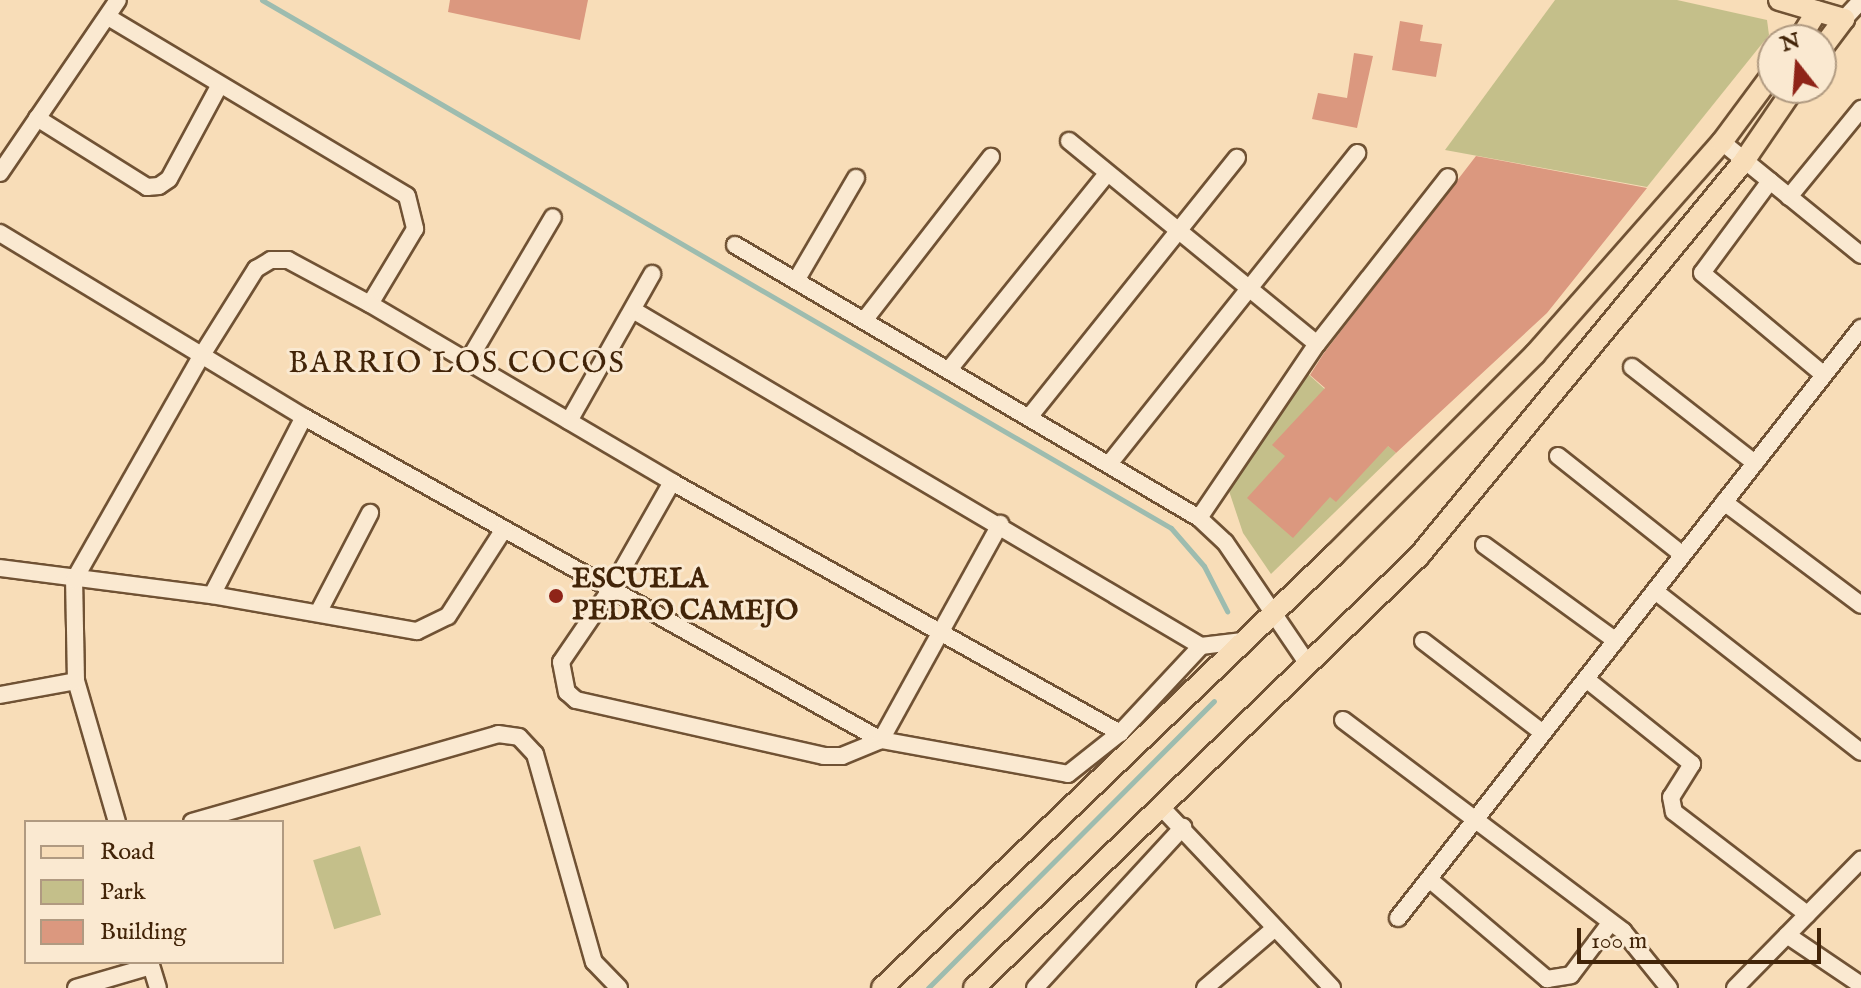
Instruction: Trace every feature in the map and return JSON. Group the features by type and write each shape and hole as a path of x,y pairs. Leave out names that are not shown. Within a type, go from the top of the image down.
{"main road":[{"path":"1779,0 1822,6 1844,19 1837,28"},
{"path":"1810,24 1822,6"},
{"path":"882,988 1535,354 1722,142 1757,95"},
{"path":"974,988 1163,809 1419,556 1490,476 1744,161 1783,104"}],"street":[{"path":"0,173 118,0"},
{"path":"1844,19 1861,1"},
{"path":"108,17 407,196 415,229 370,304"},
{"path":"37,118 147,187 159,186 169,179 219,86"},
{"path":"1789,197 1861,109"},
{"path":"1069,141 1244,288 1317,344"},
{"path":"1722,142 1861,255"},
{"path":"1109,464 1244,288 1357,153"},
{"path":"866,318 991,157"},
{"path":"1030,416 1175,231 1237,158"},
{"path":"951,367 1107,174"},
{"path":"1199,518 1317,344 1448,177"},
{"path":"797,279 856,178"},
{"path":"1770,181 1702,273 1824,375"},
{"path":"467,363 553,217"},
{"path":"0,233 304,417 613,586 881,740 1055,775 1079,768 1120,733 1201,646"},
{"path":"735,245 951,367 1199,518 1225,542 1308,664"},
{"path":"116,820 76,681 74,580 202,355 256,269 271,260 288,260 370,304 672,482 942,630 1120,733"},
{"path":"569,421 652,274"},
{"path":"633,310 1000,524 1201,646 1239,641"},
{"path":"1398,918 1861,328"},
{"path":"1632,367 1755,463"},
{"path":"212,595 304,417"},
{"path":"1558,456 1683,555"},
{"path":"672,482 613,586 561,662 562,682 576,700 824,756 842,756 881,740 1000,524"},
{"path":"1724,502 1861,605"},
{"path":"318,613 370,513"},
{"path":"0,568 74,580 212,595 417,631 434,627 448,616 504,529"},
{"path":"1484,545 1616,641"},
{"path":"1655,591 1861,752"},
{"path":"1423,641 1543,733"},
{"path":"1586,679 1692,764 1671,797 1674,812 1807,914"},
{"path":"0,695 76,681"},
{"path":"1343,720 1474,822 1611,922 1669,988"},
{"path":"199,820 498,734 519,737 535,754 594,962 619,988"},
{"path":"1163,809 1332,988"},
{"path":"1035,988 1183,827"},
{"path":"1735,988 1861,860"},
{"path":"1429,879 1547,979 1571,975 1611,922"},
{"path":"1205,988 1275,928"},
{"path":"1787,935 1861,985"},
{"path":"76,988 151,964 158,988"}],"green space":[{"path":"1555,0 1677,0 1767,20 1768,24 1757,24 1757,50 1647,187 1445,150"},
{"path":"1308,374 1396,453 1271,574 1243,533 1229,491 1233,474"},
{"path":"360,846 381,915 334,929 313,860"}],"building":[{"path":"450,0 588,0 580,40 448,12"},
{"path":"1400,21 1423,25 1420,41 1442,44 1436,77 1392,70"},
{"path":"1354,53 1373,56 1357,128 1312,119 1318,93 1347,98"},
{"path":"1476,156 1647,188 1547,313 1396,453 1388,446 1336,502 1330,497 1293,538 1247,498 1285,456 1272,445 1325,388 1310,375 1324,353"}],"waterway":[{"path":"262,0 1171,528 1204,566 1227,611"},
{"path":"928,988 1214,701"}],"place":[{"name":"ESCUELA PEDRO CAMEJO","path":"556,596"}],"district":[{"name":"BARRIO LOS COCOS","path":"457,364"}]}
